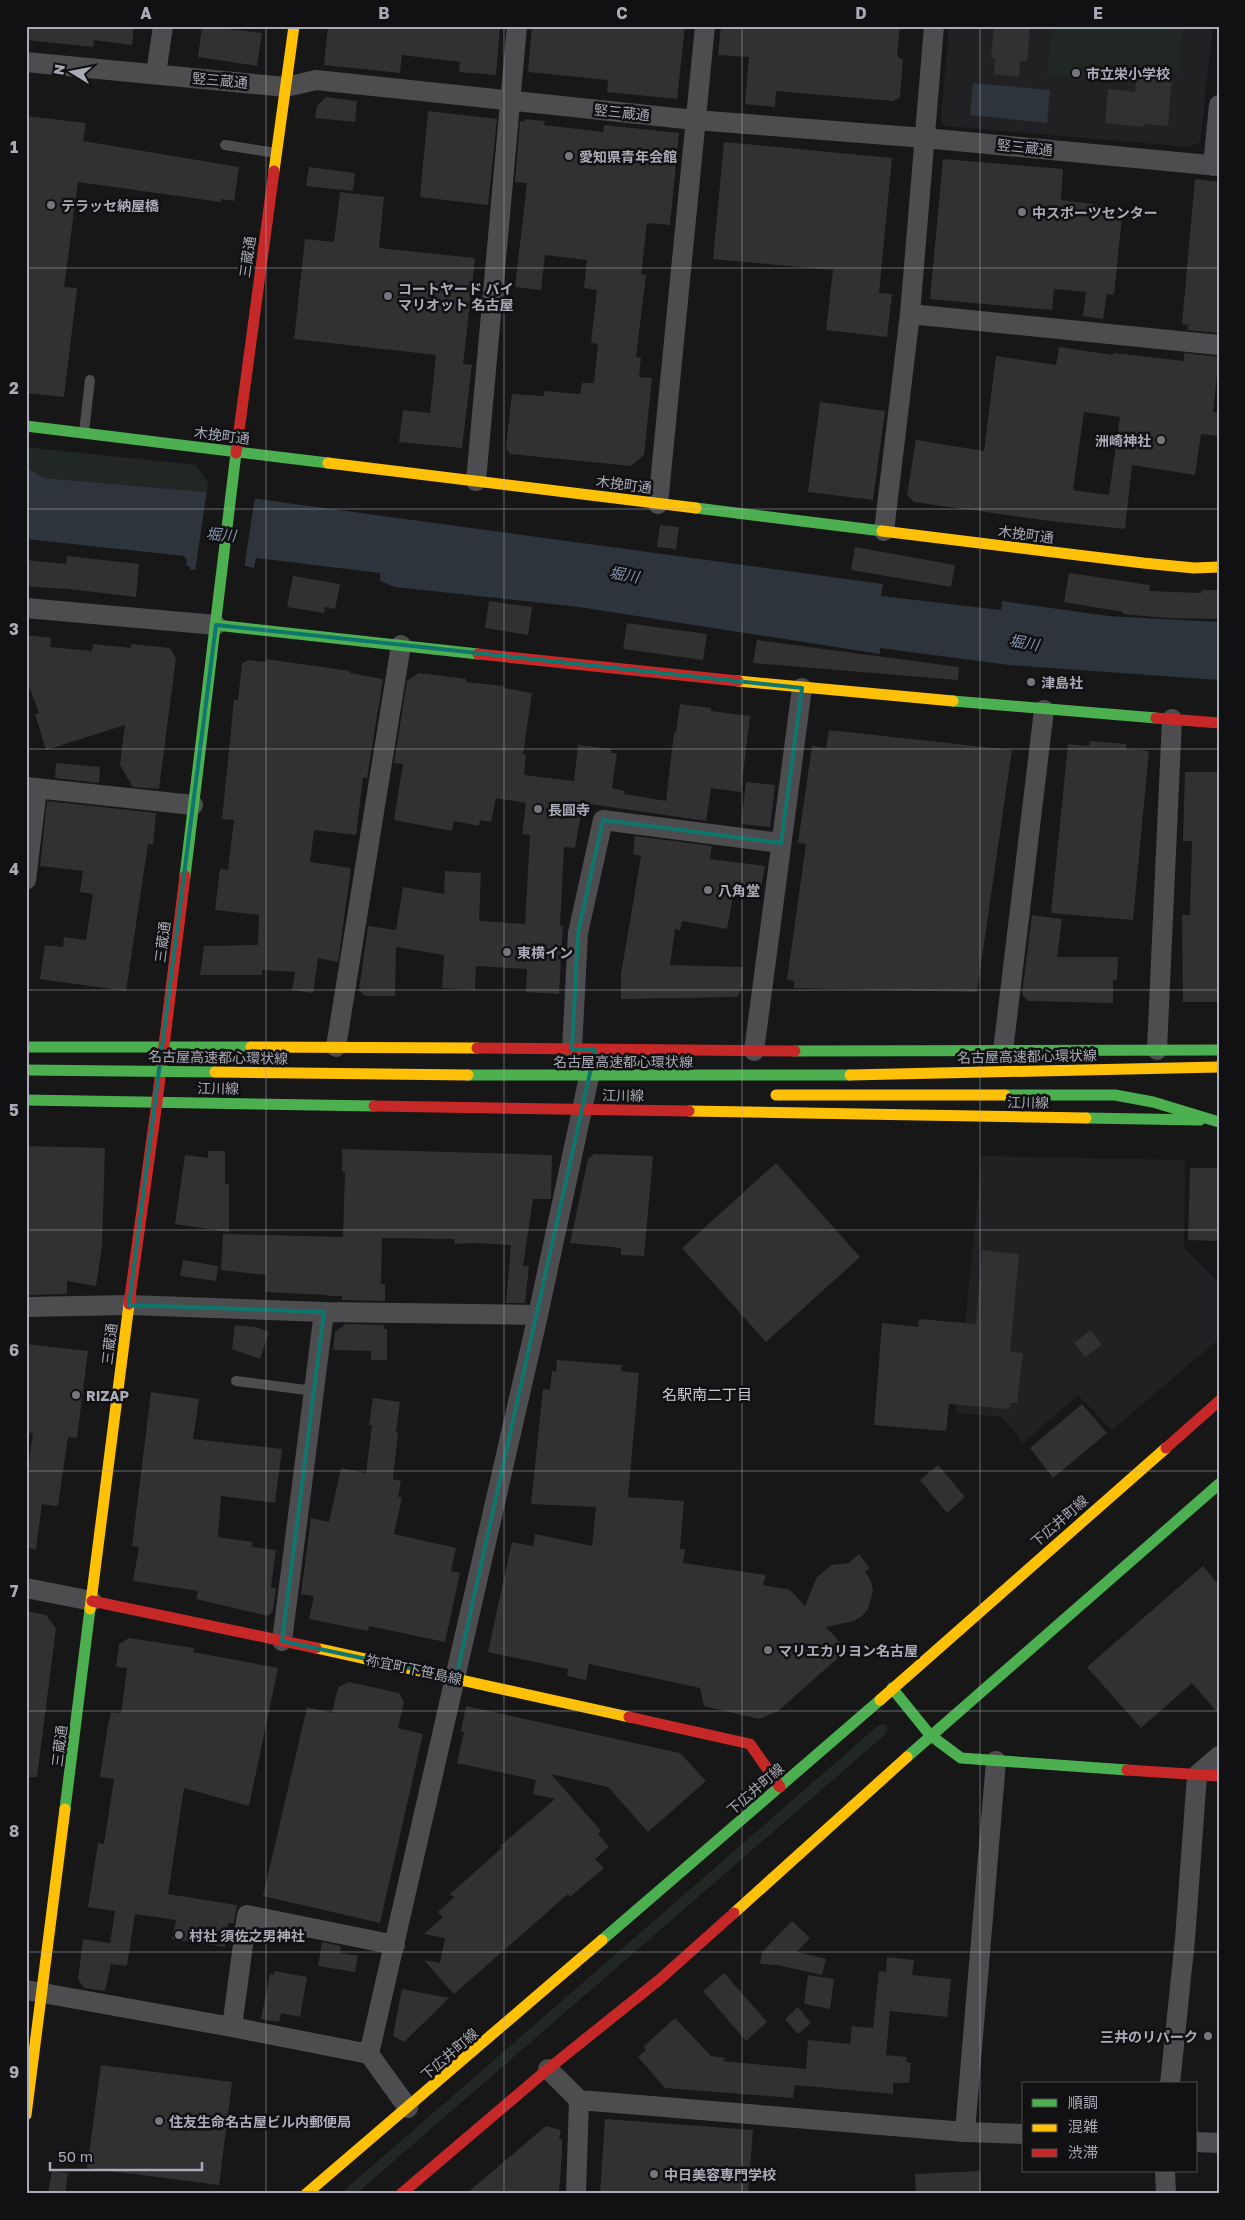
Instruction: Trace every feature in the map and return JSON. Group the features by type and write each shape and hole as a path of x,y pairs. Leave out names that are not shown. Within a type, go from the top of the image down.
{"main road":[{"name":"三蔵通","path":"26,2115 35,1992 92,1600 164,1047 237,452 294,26"},
{"name":"木挽町通","path":"26,426 1143,563 1194,568 1219,567"},
{"path":"216,625 802,688 1044,710 1219,723"},
{"path":"26,1047 336,1047 754,1051 1219,1050"},
{"name":"名古屋高速都心環状線","path":"26,1070 513,1076 791,1076 1219,1067"},
{"path":"513,1076 598,1092"},
{"path":"762,1095 1115,1095 1152,1102 1219,1121"},
{"name":"江川線","path":"26,1100 1219,1121"},
{"name":"下広井町線","path":"306,2194 780,1787 1219,1401"},
{"path":"402,2194 548,2069 660,1980 930,1735 1219,1484"},
{"name":"祢宜町下笹島線","path":"92,1600 456,1678 750,1744 780,1787"},
{"path":"892,1688 930,1735 961,1758 1219,1776"}],"street":[{"path":"156,74 163,26"},
{"path":"476,481 517,26"},
{"path":"658,504 705,26"},
{"path":"884,531 910,314 934,26"},
{"name":"竪三蔵通","path":"26,62 286,87 316,80 695,120 924,138 1216,166"},
{"path":"1216,166 1219,105"},
{"path":"910,314 1219,345"},
{"path":"26,608 216,625"},
{"path":"336,1047 401,645"},
{"path":"754,1051 802,688"},
{"path":"1003,1051 1044,710"},
{"path":"1157,1050 1172,719"},
{"path":"26,880 32,788 194,805"},
{"path":"572,1049 578,933 603,820 781,843"},
{"path":"369,2054 538,1315 595,1050"},
{"path":"26,1307 129,1305 324,1312 538,1315"},
{"path":"282,1641 324,1312"},
{"name":"祢宜町下笹島線","path":"26,1588 92,1600"},
{"path":"1170,2082 1197,1775 1219,1756"},
{"path":"965,2132 996,1761"},
{"path":"232,2027 247,1915 395,1945"},
{"path":"35,1992 232,2027 369,2054 408,2108"},
{"path":"548,2069 580,2100 965,2132 1022,2134"},
{"path":"576,2194 580,2100"},
{"path":"1198,2142 1219,2143"},
{"path":"1166,2172 1166,2194"}],"lane":[{"path":"225,145 277,153"},
{"path":"84,433 90,380"},
{"path":"236,1381 314,1391"}],"highlighted area":[{"path":"216,625 802,688 781,843 603,820 578,933 572,1049 595,1050 456,1678 282,1641 324,1312 129,1305"}],"shaded area":[{"name":"市立栄小学校","path":"949,26 1213,26 1200,142 1190,147 944,126 941,120"},
{"path":"1052,26 1183,26 1179,74 1133,70 1131,83 1047,75"},
{"path":"26,447 196,465 208,482 207,492 44,478 26,466"},
{"path":"982,1156 1185,1160 1184,1248 1219,1283 1219,1339 1112,1430 1078,1395 1023,1443 1002,1417 956,1413"},
{"path":"880,1724 887,1725 887,1733 356,2194 340,2194"}],"water":[{"path":"973,83 1050,90 1047,123 970,115"},
{"name":"堀川","path":"26,466 44,478 207,492 883,584 881,596 1001,610 1002,601 1108,616 1219,622 1219,680 1009,665 880,648 880,654 579,607 395,587 380,581 380,573 256,558 254,568 246,566 190,570 190,567 186,566 187,560 184,556 26,539"}],"pier":[{"path":"207,490 255,497 244,569 195,572"}],"building":[{"path":"26,26 134,26 132,45 94,40 93,47 26,40"},
{"path":"202,26 262,33 257,66 198,57"},
{"path":"328,26 500,27 496,75 459,72 460,62 402,55 400,73 324,65"},
{"path":"532,26 685,26 677,99 607,92 608,80 528,72"},
{"path":"721,26 755,28 755,26 900,26 897,56 903,60 900,97 893,101 776,91 775,107 745,104 749,57 718,55"},
{"path":"994,26 1030,26 1027,61 1020,61 1019,77 994,74 995,58 991,58"},
{"path":"1137,71 1172,74 1168,126 1144,124 1144,127 1105,123 1108,89 1135,92"},
{"path":"326,97 357,101 355,122 315,118 317,106"},
{"path":"428,111 497,119 488,205 420,197"},
{"path":"26,116 86,123 83,141 239,167 234,201 221,199 221,202 78,182 64,287 77,288 64,397 26,393"},
{"path":"525,119 545,121 544,125 603,132 604,125 679,133 670,225 647,223 641,274 646,275 636,357 641,358 639,377 652,378 644,455 631,466 510,454 506,448 512,394 544,396 544,391 580,394 582,383 594,383 598,344 591,343 597,290 584,288 587,260 545,255 541,290 515,287 527,183 515,182 520,121 524,122"},
{"path":"724,142 892,158 879,293 892,294 887,337 826,330 833,270 713,259"},
{"path":"943,159 1063,169 1061,200 1108,206 1108,216 1122,217 1114,295 1107,294 1103,319 1083,316 1086,292 1054,289 1052,310 930,299"},
{"path":"309,167 355,173 353,191 306,186"},
{"path":"1195,179 1219,182 1219,333 1187,330 1188,325 1182,324"},
{"path":"340,192 384,197 379,248 475,258 463,364 472,365 462,448 399,442 403,410 430,413 436,355 294,339 305,239 334,242"},
{"path":"1059,347 1113,355 1114,353 1184,361 1184,353 1219,357 1213,412 1219,413 1219,436 1201,434 1195,475 1132,465 1125,529 1050,521 914,502 907,495 916,440 984,451 996,356 1056,365","holes":["1084,412 1120,417 1109,495 1073,490"]},
{"path":"820,402 885,411 873,500 808,492"},
{"path":"660,525 679,527 676,549 657,547"},
{"path":"855,547 955,565 951,587 851,570"},
{"path":"67,556 139,564 136,597 26,586 26,560 66,564"},
{"path":"1069,573 1150,585 1149,591 1201,593 1202,590 1219,590 1219,619 1166,618 1123,614 1123,612 1064,602"},
{"path":"293,576 340,584 335,609 325,607 324,613 287,607"},
{"path":"489,601 532,607 528,635 485,628"},
{"path":"627,623 707,634 703,660 623,649"},
{"path":"26,635 51,638 50,647 92,651 93,644 131,648 131,644 170,648 176,658 159,789 133,787 120,765 125,725 46,750 35,714 39,713 26,678"},
{"path":"757,640 959,667 958,680 753,663"},
{"path":"266,659 350,671 350,673 383,679 367,778 363,777 356,835 314,830 310,862 351,868 338,962 318,958 313,993 292,990 295,972 262,970 262,975 200,975 204,946 258,945 259,915 215,910 220,869 228,870 234,820 222,819 234,700 238,700 242,663 249,660 265,662"},
{"path":"419,673 466,679 466,682 504,686 504,688 532,693 523,754 526,754 524,775 574,781 578,745 611,749 611,753 617,753 612,788 625,791 624,794 666,801 674,733 676,733 680,704 711,708 711,711 750,716 741,792 711,788 706,821 583,803 575,848 564,847 560,926 563,926 559,994 526,992 527,969 476,966 475,990 442,988 444,955 396,947 395,996 365,996 359,990 368,926 396,930 403,887 444,894 445,871 481,873 479,921 525,924 530,835 522,834 526,803 496,798 491,822 480,820 479,826 454,821 452,831 394,820 403,764 394,763 407,681"},
{"path":"829,730 1012,750 977,992 794,988 794,981 787,980 806,844 798,843 812,746 826,748"},
{"path":"1090,741 1126,744 1126,749 1149,751 1133,920 1051,913 1068,744 1089,746"},
{"path":"56,763 100,767 99,783 55,778"},
{"path":"1185,772 1219,772 1219,1002 1183,1002 1182,915 1190,915 1192,841 1183,841"},
{"path":"746,782 775,785 770,827 741,824"},
{"path":"47,801 156,813 153,845 148,844 126,991 40,979 45,945 63,947 64,937 86,940 93,894 80,892 83,871 40,866"},
{"path":"635,836 712,846 710,859 765,866 761,890 735,886 727,929 682,921 680,930 675,929 670,965 743,967 743,986 737,997 621,999 621,974 641,856 633,854"},
{"path":"1032,915 1062,919 1057,957 1118,957 1117,980 1113,980 1113,1003 1028,1001 1022,994"},
{"path":"26,1146 105,1148 102,1246 96,1286 67,1281 67,1294 26,1295"},
{"path":"342,1149 552,1155 551,1199 533,1199 523,1266 529,1266 525,1303 506,1303 511,1245 455,1244 454,1239 382,1238 381,1284 385,1284 385,1301 342,1300 342,1296 265,1292 266,1275 221,1270 223,1234 343,1237 345,1172 342,1171"},
{"path":"208,1151 225,1151 225,1184 229,1184 229,1232 175,1224 185,1155 208,1158"},
{"path":"594,1154 653,1156 644,1256 621,1255 621,1248 570,1243 588,1159"},
{"path":"776,1163 860,1257 766,1342 682,1248"},
{"path":"1190,1168 1219,1168 1219,1241 1188,1240"},
{"path":"982,1250 1019,1254 1010,1352 1023,1353 1017,1403 1010,1403 1009,1409 949,1404 946,1431 874,1425 882,1323 918,1327 919,1319 976,1324"},
{"path":"183,1260 218,1266 216,1281 180,1276"},
{"path":"346,1324 384,1325 384,1329 387,1329 387,1360 371,1360 371,1351 333,1350 335,1332"},
{"path":"235,1325 256,1327 269,1332 260,1359 232,1349"},
{"path":"1091,1330 1102,1345 1085,1357 1074,1343"},
{"path":"26,1344 88,1351 77,1438 68,1437 58,1505 42,1504 36,1549 26,1548 26,1484 33,1433 26,1432"},
{"path":"557,1360 622,1365 621,1371 639,1373 628,1497 684,1501 680,1549 685,1549 683,1563 766,1575 763,1585 790,1590 805,1606 817,1577 832,1565 849,1563 859,1554 870,1568 865,1572 871,1581 873,1591 868,1609 854,1621 826,1627 847,1650 778,1711 759,1719 704,1706 700,1688 589,1664 586,1680 567,1676 568,1669 488,1652 512,1542 533,1546 535,1534 592,1546 596,1507 531,1504 543,1389 550,1390 552,1371 556,1372"},
{"path":"151,1392 199,1399 193,1439 282,1449 275,1503 221,1496 218,1537 253,1542 252,1547 276,1550 271,1587 276,1588 273,1611 268,1616 196,1599 198,1591 133,1581 139,1547 132,1546"},
{"path":"373,1398 400,1402 393,1479 401,1481 398,1497 402,1497 394,1534 456,1548 451,1571 460,1573 445,1642 369,1626 368,1631 309,1619 314,1596 301,1594 311,1518 329,1522 341,1468 366,1473 372,1425 369,1425"},
{"path":"1082,1404 1107,1433 1053,1478 1030,1448"},
{"path":"938,1465 965,1497 947,1513 920,1480"},
{"path":"1203,1566 1219,1585 1219,1714 1192,1683 1141,1728 1087,1667"},
{"path":"26,1611 46,1615 56,1628 37,1777 26,1777"},
{"path":"129,1638 194,1648 193,1652 278,1668 249,1806 184,1788 168,1894 237,1905 234,1923 228,1923 225,1947 172,1939 176,1920 135,1914 127,1966 111,1964 105,1991 84,1988 78,1979 83,1939 110,1943 115,1911 88,1907 98,1843 104,1844 114,1779 100,1777 111,1712 121,1713 127,1668 116,1667 119,1644"},
{"path":"349,1682 399,1693 404,1702 398,1728 423,1734 380,1923 263,1896 307,1707 332,1713 338,1687"},
{"path":"466,1706 680,1753 706,1781 648,1832 608,1787 551,1774 601,1831 598,1834 609,1847 595,1859 604,1868 570,1897 568,1894 454,1994 424,1960 440,1963 445,1938 424,1934 443,1917 438,1912 455,1896 449,1895 503,1847 499,1847 555,1799 533,1794 536,1780 457,1763 464,1732 461,1731"},
{"path":"792,1921 810,1938 797,1952 826,1959 822,1975 777,1965 760,1964 762,1952"},
{"path":"322,1942 341,1946 340,1953 358,1956 355,1972 318,1966"},
{"path":"887,1957 914,1960 912,1975 951,1979 947,2017 890,2011 886,2055 907,2057 906,2062 911,2063 909,2083 893,2083 893,2094 795,2085 793,2098 665,2088 638,2057 646,2050 644,2046 675,2018 711,2056 726,2058 723,2061 806,2069 808,2040 850,2044 852,2026 873,2028 879,1971 886,1972"},
{"path":"274,1971 307,1977 300,2017 281,2013 279,2022 261,2019 270,1974 274,1975"},
{"path":"724,1973 767,2022 746,2041 703,1991"},
{"path":"808,1975 834,1979 830,2009 804,2004"},
{"path":"402,1989 449,1998 404,2042 393,2036"},
{"path":"798,2007 811,2023 798,2034 785,2019"},
{"path":"101,2065 232,2082 219,2185 87,2168"},
{"path":"605,2119 753,2130 748,2194 600,2194"},
{"path":"546,2126 561,2130 559,2139 562,2139 562,2154 559,2192 466,2194"},
{"path":"52,2171 68,2173 65,2194 48,2194"},
{"path":"980,2171 981,2194 916,2194 915,2174"}],"traffic: fast":[{"path":"26,426 328,463"},
{"path":"185,876 236,453"},
{"path":"696,508 882,531"},
{"path":"216,625 478,654"},
{"path":"953,701 1156,718"},
{"path":"26,1047 251,1047"},
{"path":"795,1051 1219,1050"},
{"path":"26,1070 215,1072"},
{"path":"468,1075 850,1075"},
{"path":"1005,1095 1115,1095 1153,1102 1219,1122"},
{"path":"26,1100 374,1106"},
{"path":"1086,1118 1200,1120"},
{"path":"907,1757 1219,1484"},
{"path":"65,1809 90,1609"},
{"path":"892,1688 930,1735 961,1758 1127,1770"},
{"path":"602,1940 880,1700"}],"traffic: slow":[{"path":"274,171 294,26"},
{"path":"328,463 696,508"},
{"path":"882,531 1143,563 1194,568 1219,567"},
{"path":"738,681 953,701"},
{"path":"251,1047 477,1048"},
{"path":"850,1075 1219,1067"},
{"path":"215,1072 468,1075"},
{"path":"776,1095 1005,1095"},
{"path":"689,1111 1086,1118"},
{"path":"90,1609 129,1304"},
{"path":"880,1700 1166,1448"},
{"path":"316,1648 629,1717"},
{"path":"734,1913 907,1757"},
{"path":"26,2115 65,1809"},
{"path":"306,2194 602,1940"}],"traffic: jam":[{"path":"236,453 274,171"},
{"path":"478,654 738,681"},
{"path":"1156,718 1219,723"},
{"path":"129,1304 157,1102 185,876"},
{"path":"477,1048 795,1051"},
{"path":"374,1106 689,1111"},
{"path":"1166,1448 1219,1401"},
{"path":"92,1601 316,1648"},
{"path":"629,1717 750,1744 780,1787"},
{"path":"1127,1770 1219,1776"},
{"path":"401,2194 548,2069 659,1980 734,1913"}],"place":[{"name":"市立栄小学校","path":"1076,73"},
{"name":"愛知県青年会館","path":"569,156"},
{"name":"テラッセ納屋橋","path":"51,205"},
{"name":"中スポーツセンター","path":"1022,212"},
{"name":"コートヤード バイ マリオット 名古屋","path":"388,296"},
{"name":"洲崎神社","path":"1161,440"},
{"name":"津島社","path":"1031,682"},
{"name":"長圓寺","path":"538,809"},
{"name":"八角堂","path":"708,890"},
{"name":"東横イン","path":"507,952"},
{"name":"RIZAP","path":"76,1395"},
{"name":"マリエカリヨン名古屋","path":"768,1650"},
{"name":"村社 須佐之男神社","path":"179,1935"},
{"name":"三井のリパーク","path":"1208,2036"},
{"name":"住友生命名古屋ビル内郵便局","path":"159,2121"},
{"name":"中日美容専門学校","path":"654,2174"}],"district":[{"name":"名駅南二丁目","path":"707,1394"}]}
